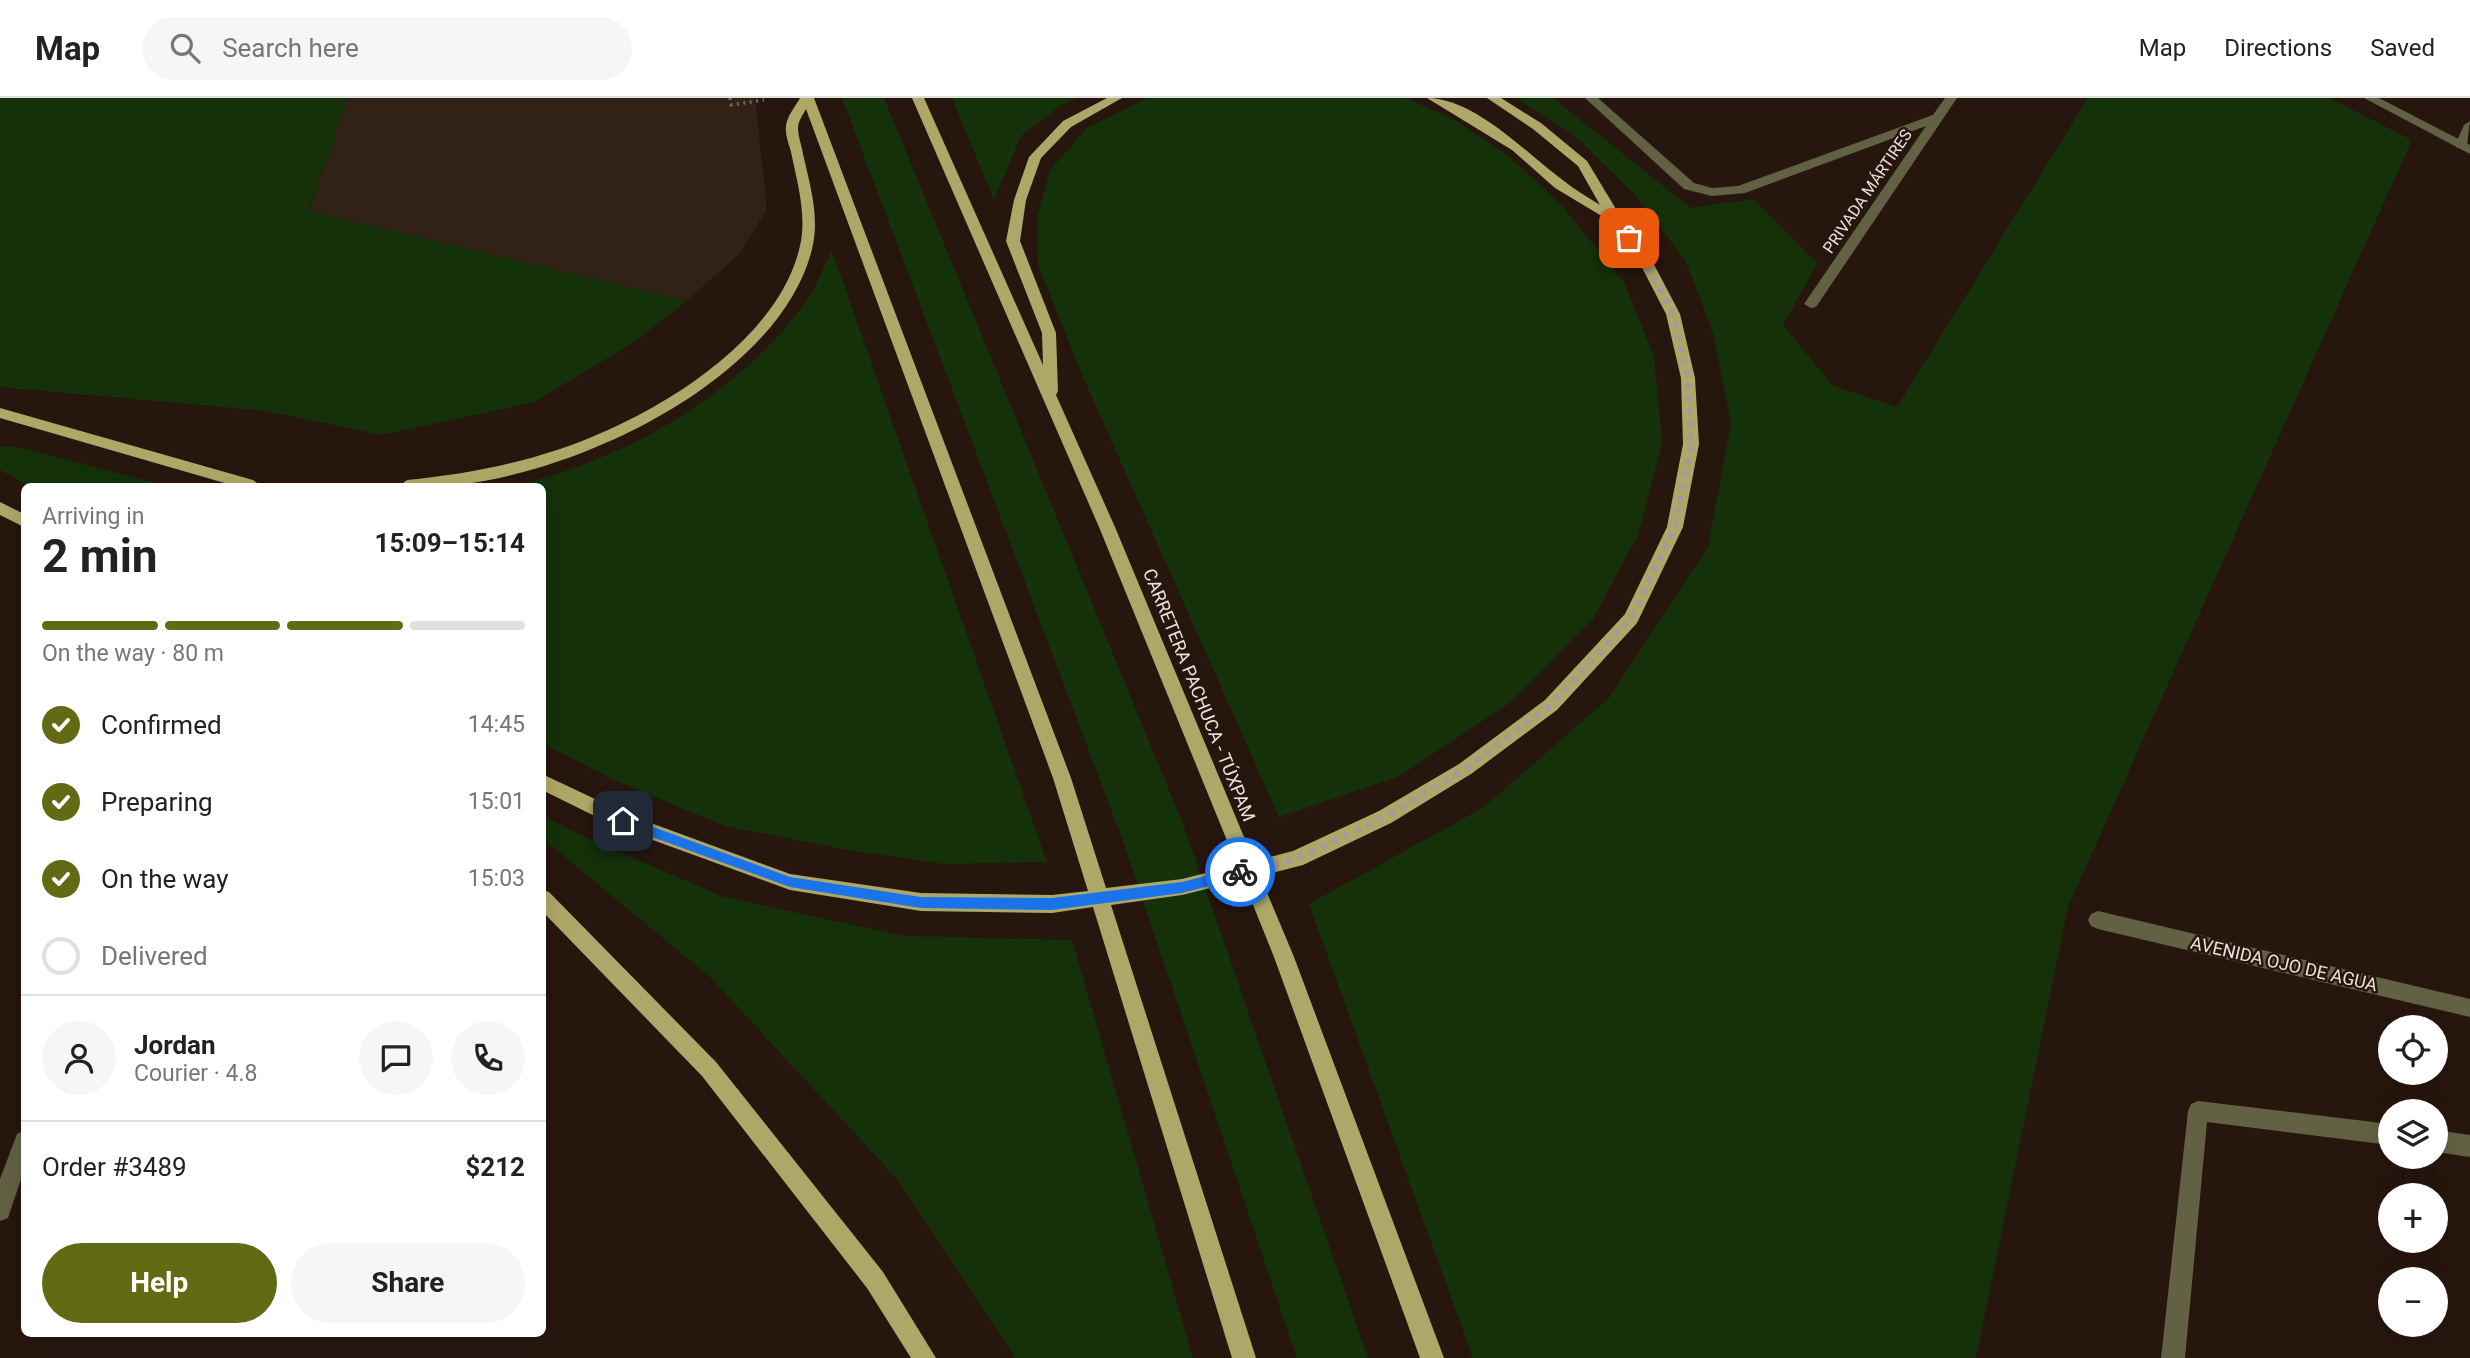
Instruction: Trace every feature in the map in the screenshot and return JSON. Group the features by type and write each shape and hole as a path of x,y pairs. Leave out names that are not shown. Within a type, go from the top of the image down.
{"main road":[{"path":"426,483 491,473 559,454 614,434 676,398 721,366 755,335 780,306 799,273 808,239 807,204 792,127 807,98"},
{"path":"807,98 1062,778 1244,1358"},
{"name":"CARRETERA PACHUCA - TÚXPAM","path":"918,98 1052,401 1284,957 1432,1358"},
{"path":"1052,401 1049,333 1013,241 1020,200 1035,157 1067,124 1116,98"},
{"path":"1433,98 1470,117 1516,147 1560,185 1616,221"},
{"path":"546,783 623,821 790,882 921,902 1052,904 1182,887 1296,859 1385,817 1465,769 1551,705 1631,618 1675,527 1691,444 1688,378 1673,314 1642,255 1616,221 1583,164 1537,126 1493,98"},
{"path":"0,413 243,483"},
{"path":"0,508 21,519"},
{"path":"546,902 709,1069 875,1280 924,1358"}],"street":[{"path":"1591,98 1689,186 1712,192 1740,190 1937,118"},
{"name":"PRIVADA MÁRTIRES","path":"1811,304 1951,98"},
{"path":"2370,98 2466,148 2470,125"},
{"name":"AVENIDA OJO DE AGUA","path":"2098,920 2470,1008"},
{"path":"2174,1358 2198,1111 2378,1134"},
{"path":"2448,1143 2470,1146"},
{"path":"0,1210 21,1150"}],"path":[{"path":"730,98 731,105 749,102"}],"shaded area":[{"path":"348,98 755,98 767,209 740,253 687,301 309,211"}],"green space":[{"path":"0,98 348,98 309,211 687,301 631,344 534,402 382,435 266,411 0,387"},
{"path":"842,98 884,98 1183,824 1368,1358 1297,1358 1123,841"},
{"path":"952,98 1079,98 1063,104 1021,136 994,200"},
{"path":"1148,98 1406,98 1453,119 1506,154 1563,207 1624,282 1654,357 1662,444 1638,535 1593,619 1511,702 1398,777 1279,817 1083,377 1038,264 1037,218 1050,170 1088,127"},
{"path":"1516,98 1553,98 1691,208 1753,199 1817,264 1783,325 1833,386 1897,407 2088,98 2329,98 2412,140 2068,907 1976,1358 1473,1358 1309,904 1484,807 1609,698 1708,547 1731,423 1713,333 1686,261 1636,196 1575,136"},
{"path":"832,251 1047,862 944,864 848,850 725,826 616,781 546,746 546,483 524,483 597,459 675,420 746,367 777,337 809,297"},
{"path":"14,446 158,483 23,483 0,470 0,447"},
{"path":"546,817 576,833 721,896 904,936 1072,940 1193,1358 1016,1358 898,1180 709,976 546,841"}],"way so far":[{"path":"1240,872 1296,859 1385,817 1465,769 1551,705 1631,618 1675,527 1691,444 1688,378 1673,314 1642,255 1629,238"}],"route":[{"path":"623,821 790,882 921,902 1052,904 1182,887 1240,872"}]}
